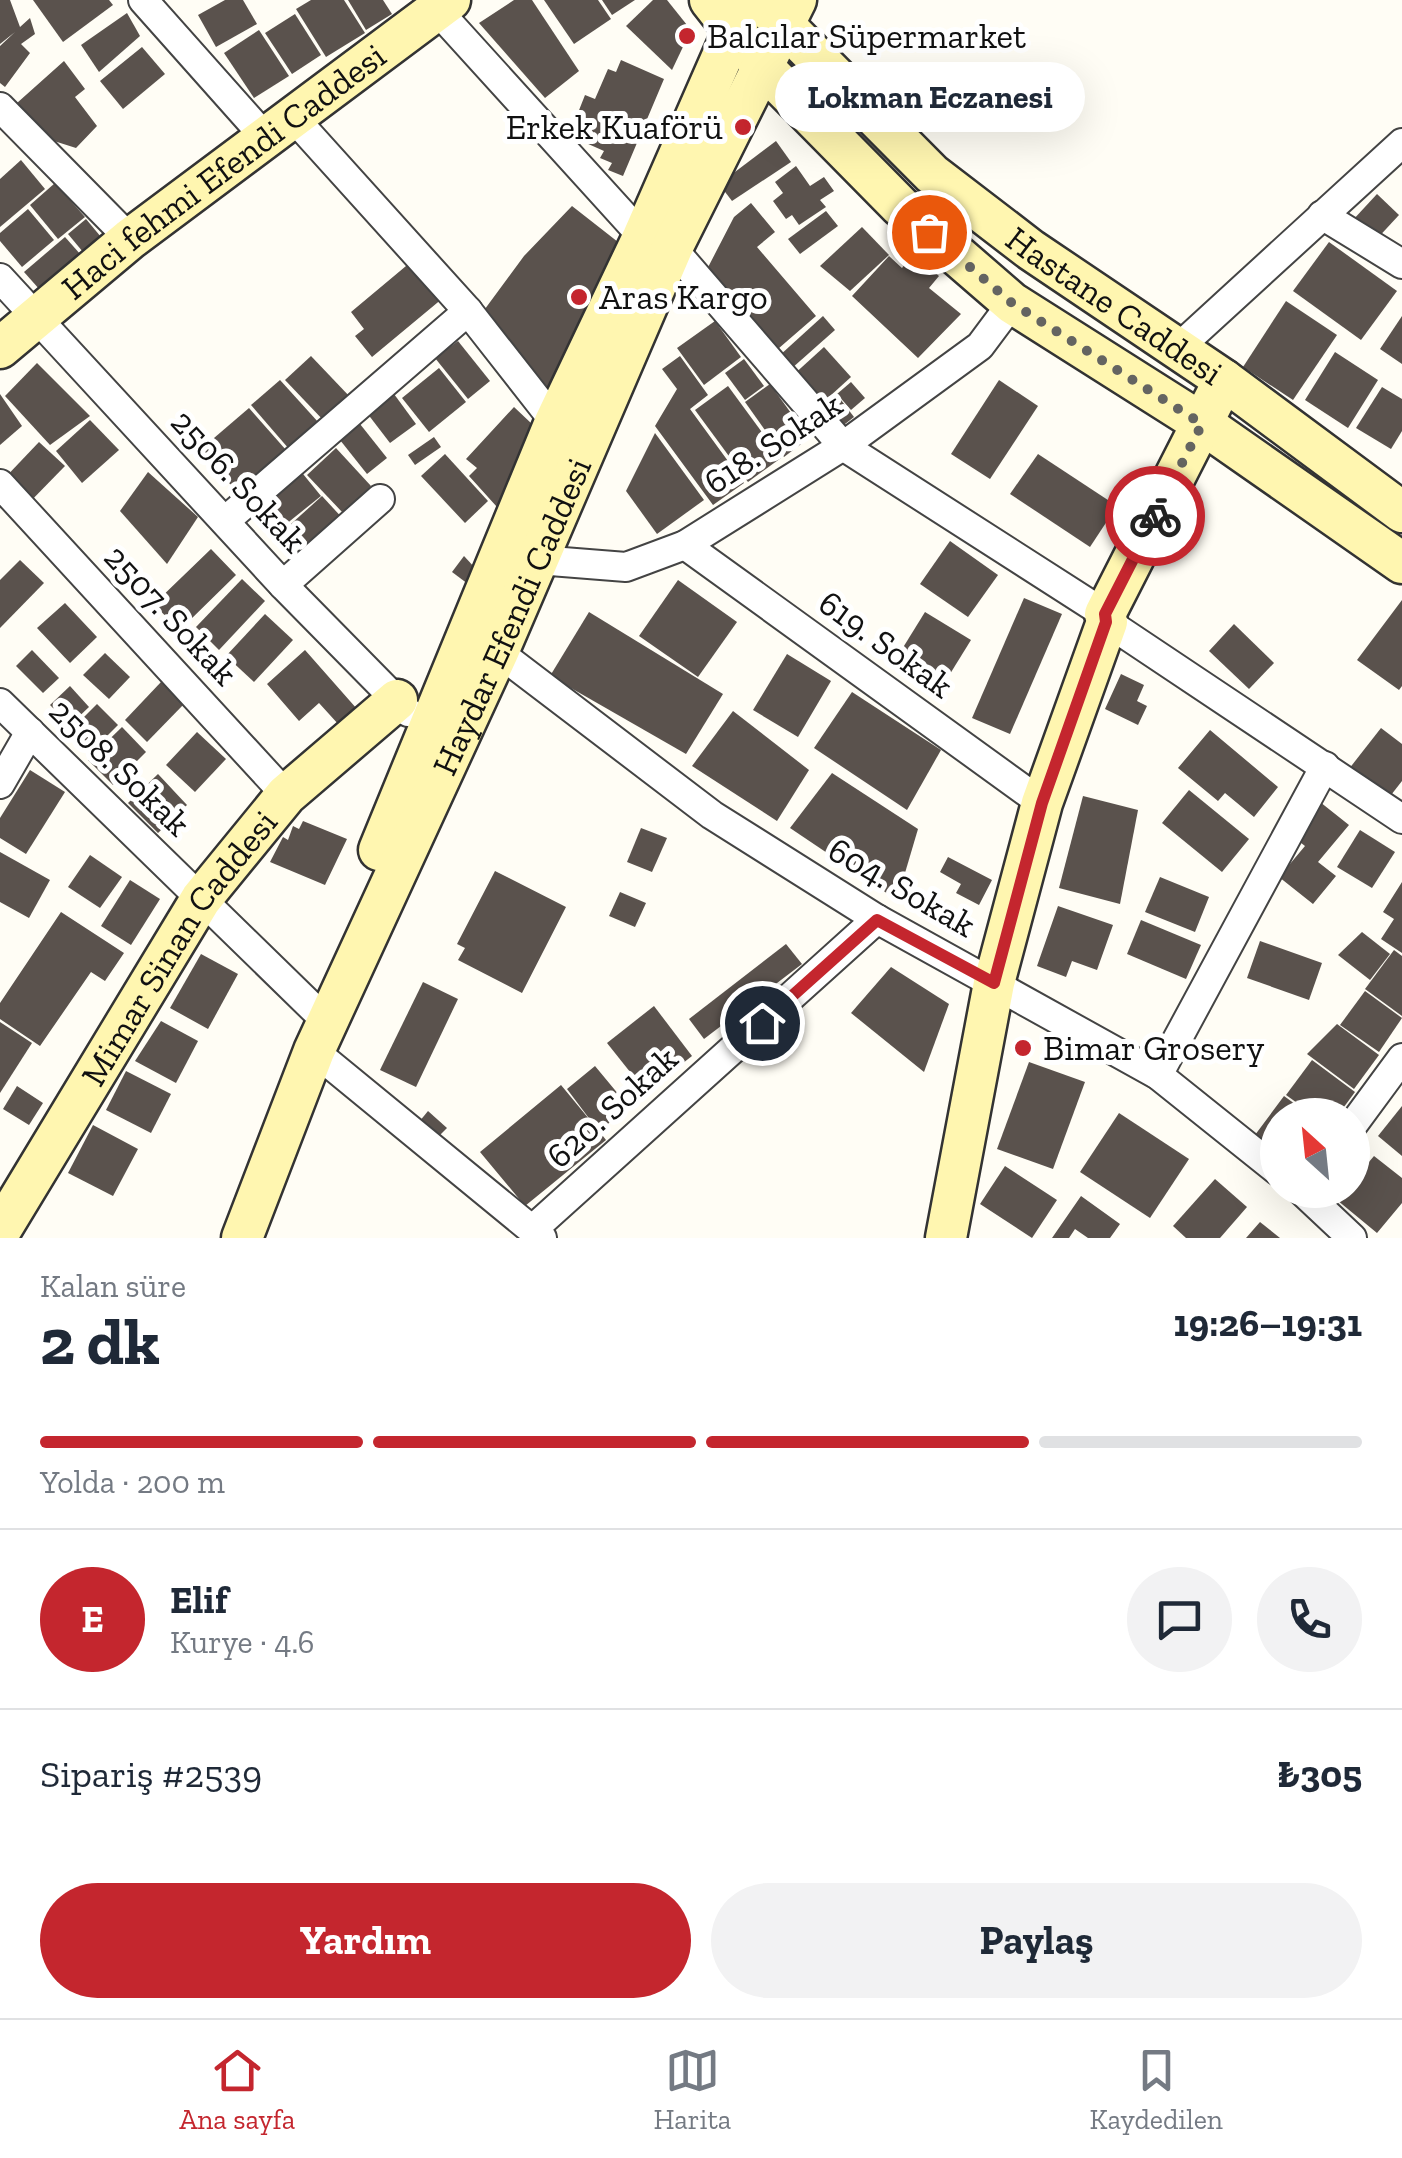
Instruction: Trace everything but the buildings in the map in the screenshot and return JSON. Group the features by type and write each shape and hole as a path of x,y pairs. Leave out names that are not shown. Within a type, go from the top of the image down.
{"main road":[{"name":"Haci fehmi Efendi Caddesi","path":"0,348 130,239 444,5"},
{"name":"Haydar Efendi Caddesi","path":"242,1238 314,1051 538,560 658,243 754,9"},
{"name":"Hastane Caddesi","path":"754,9 762,66 900,206 1012,303 1202,424 1402,563"},
{"name":"Hastane Caddesi","path":"754,9 932,174 1030,250 1224,380 1402,512"},
{"name":"Haydar Efendi Caddesi","path":"221,1238 555,422 762,66"},
{"path":"900,206 932,174"},
{"path":"949,1236 994,983 1042,803 1106,618 1224,380"},
{"name":"Mimar Sinan Caddesi","path":"0,1232 201,899 286,796 397,700"}],"street":[{"path":"143,0 468,310 555,422"},
{"path":"444,5 843,446 1402,819"},
{"path":"0,107 130,239"},
{"path":"1177,349 1402,143"},
{"path":"1322,214 1402,264"},
{"name":"2506. Sokak","path":"0,278 283,585 426,731"},
{"name":"618. Sokak","path":"538,560 626,567 685,545 843,446 980,346 1012,303"},
{"path":"225,521 468,310"},
{"name":"2507. Sokak","path":"0,484 286,796"},
{"path":"283,585 380,498"},
{"name":"619. Sokak","path":"685,545 1042,803"},
{"name":"604. Sokak","path":"498,652 712,815 877,920 1158,1075 1260,1157"},
{"name":"2508. Sokak","path":"0,703 316,1011"},
{"path":"0,784 30,732"},
{"path":"1158,1075 1325,766"},
{"name":"620. Sokak","path":"537,1234 877,920"},
{"path":"314,1051 537,1234"},
{"path":"1370,1102 1402,1058"},
{"path":"1321,1208 1352,1238"}],"way so far":[{"path":"929,232 1012,303 1202,424 1155,516"}],"place":[{"name":"Balcılar Süpermarket","path":"687,36"},
{"name":"Erkek Kuaförü","path":"743,127"},
{"name":"Lokman Eczanesi","path":"929,232"},
{"name":"Aras Kargo","path":"579,297"},
{"name":"Bimar Grosery","path":"1023,1048"}],"route":[{"path":"762,1023 877,920 994,983 1042,803 1106,622 1105,614 1155,516"}]}
